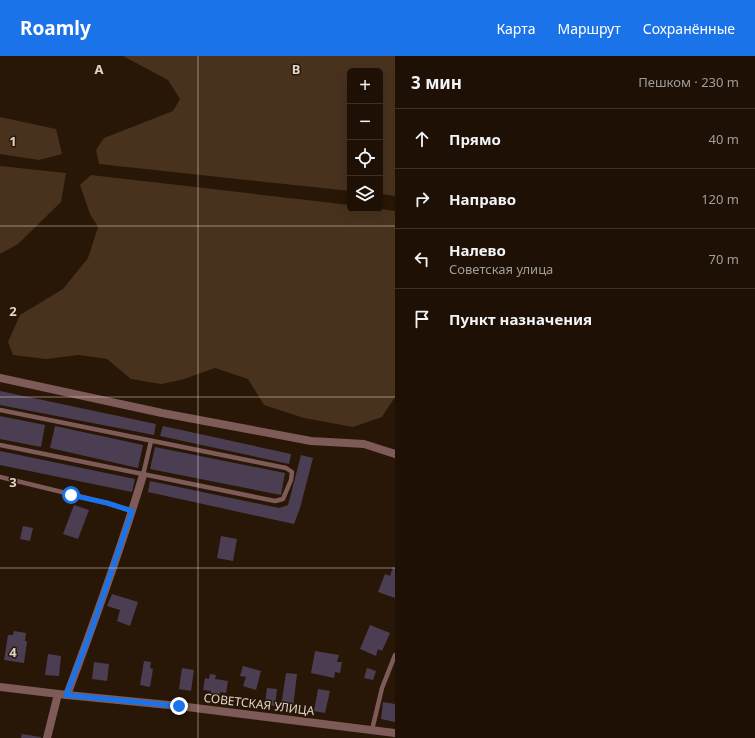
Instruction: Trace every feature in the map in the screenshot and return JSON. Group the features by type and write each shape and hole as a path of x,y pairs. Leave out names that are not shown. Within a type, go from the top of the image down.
{"street":[{"path":"0,378 162,413 311,441 364,444 395,454"},
{"path":"47,738 62,695 91,631 143,475"},
{"name":"СОВЕТСКАЯ УЛИЦА","path":"0,686 62,695 179,706 395,733"}],"lane":[{"path":"0,410 286,468 292,472 291,480 283,499 275,501 0,445"},
{"path":"143,475 151,441"},
{"path":"0,477 107,503 132,511"},
{"path":"372,730 382,688 395,654"}],"shaded area":[{"path":"123,56 395,56 395,196 383,194 383,68 347,68 347,191 99,164 96,150 104,138 173,111 180,99 168,80"},
{"path":"0,117 56,129 62,154 39,160 0,154"},
{"path":"0,166 66,173 61,202 18,244 0,254"},
{"path":"91,175 347,205 347,212 383,212 383,209 395,211 395,397 382,417 353,427 304,418 264,405 248,379 215,368 181,380 161,384 131,379 107,359 79,355 46,359 13,355 8,342 20,315 63,289 88,258 98,227 90,214 80,185"}],"building":[{"path":"0,391 156,424 154,435 0,405"},
{"path":"0,416 45,425 41,447 0,439"},
{"path":"55,426 143,445 138,468 50,448"},
{"path":"163,426 291,454 289,464 160,436"},
{"path":"155,447 285,473 281,495 150,469"},
{"path":"0,451 135,479 132,492 0,465"},
{"path":"301,455 313,458 300,508 294,524 148,492 150,481 279,508 288,505"},
{"path":"74,505 89,510 78,539 63,534"},
{"path":"23,526 33,528 30,541 20,539"},
{"path":"221,536 237,539 233,561 217,558"},
{"path":"393,567 395,568 395,598 378,592 385,574 390,576"},
{"path":"112,594 138,602 130,626 117,621 120,610 107,606"},
{"path":"370,625 390,633 382,651 378,649 376,656 360,649"},
{"path":"14,631 26,633 25,641 27,641 24,663 4,660 8,635 13,635"},
{"path":"315,651 339,655 337,662 342,662 340,673 335,672 334,678 311,673"},
{"path":"48,654 61,656 59,676 45,675"},
{"path":"144,661 151,662 150,668 153,669 150,687 140,685"},
{"path":"94,662 109,664 107,681 92,679"},
{"path":"243,666 261,671 256,690 243,686 246,677 240,676"},
{"path":"182,668 194,670 191,691 179,689"},
{"path":"367,668 376,671 373,680 364,678"},
{"path":"286,673 297,674 293,708 281,707"},
{"path":"210,674 216,675 215,679 228,681 226,693 220,692 220,697 210,695 211,691 203,690 205,678 209,679"},
{"path":"267,688 277,689 275,706 265,705"},
{"path":"318,689 330,691 325,713 314,711"},
{"path":"383,702 395,704 395,722 381,719"},
{"path":"22,734 41,737 41,738 21,738"}],"route":[{"path":"71,495 107,503 132,511 91,631 66,695 179,706"}]}
